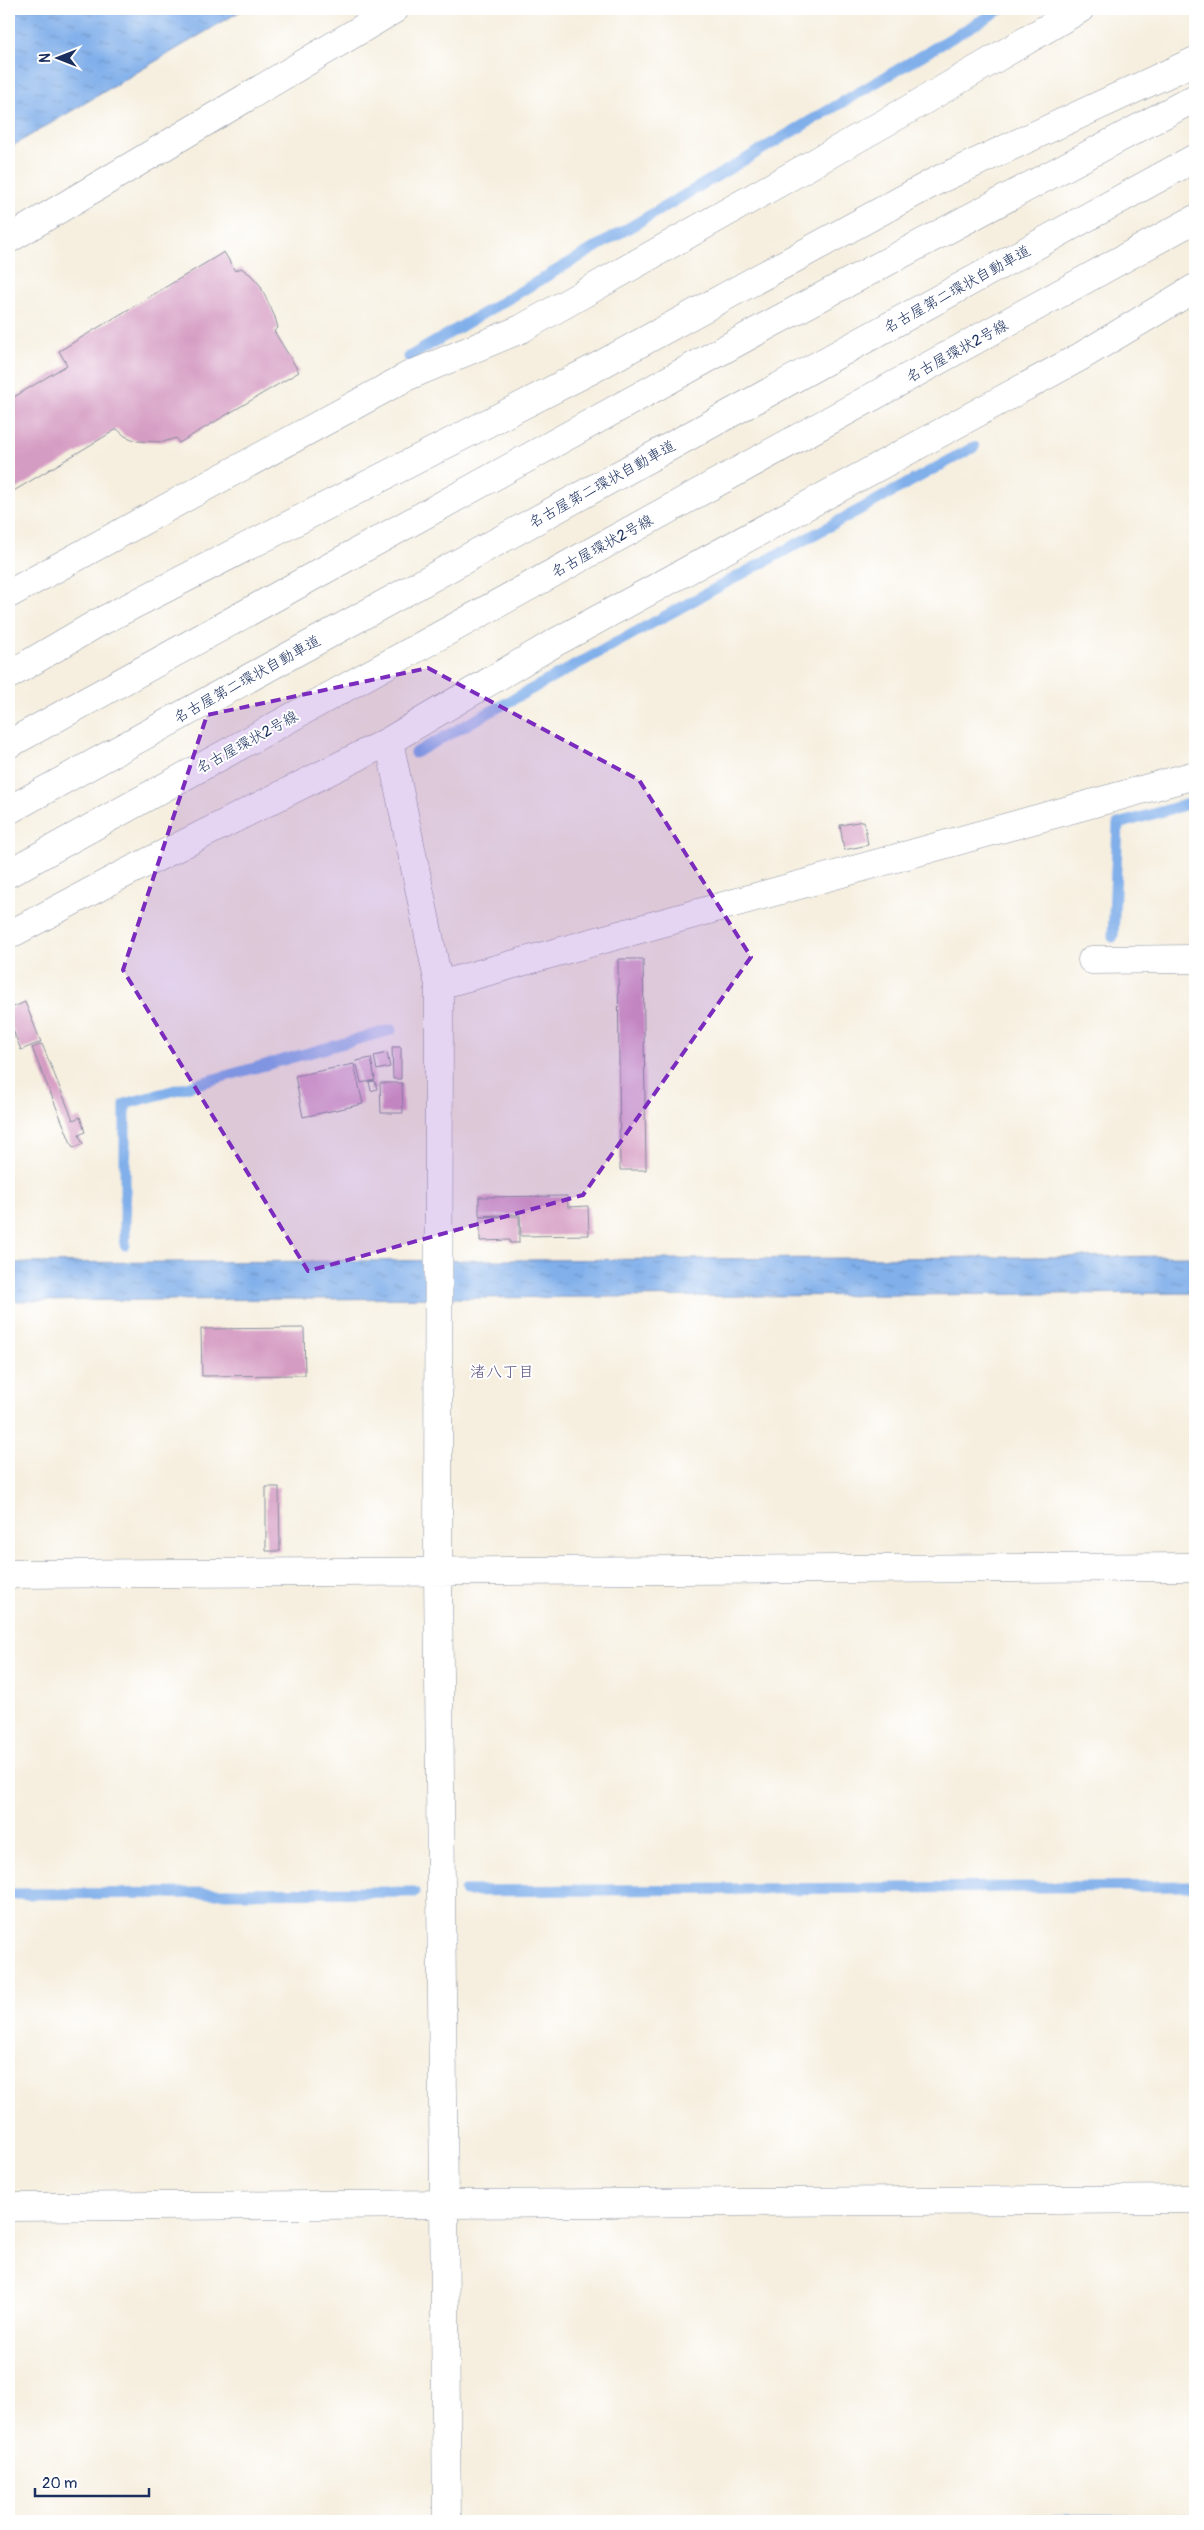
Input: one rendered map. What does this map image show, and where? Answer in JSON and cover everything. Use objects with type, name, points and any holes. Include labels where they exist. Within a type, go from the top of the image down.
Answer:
[{"type":"main road","points":[[9,239],[395,9]]},
{"type":"main road","points":[[9,594],[408,376],[521,329],[911,108],[1080,9]]},
{"type":"main road","points":[[9,674],[96,624],[593,369],[936,181],[1195,62]]},
{"type":"main road","points":[[9,744],[763,328],[1195,98]]},
{"type":"main road","name":"名古屋第二環状自動車道","points":[[9,810],[1195,158]]},
{"type":"main road","name":"名古屋環状2号線","points":[[9,874],[1195,219]]},
{"type":"main road","points":[[9,935],[120,876],[389,741],[556,642],[1080,357],[1195,288]]},
{"type":"main road","points":[[389,741],[439,985],[438,1571],[447,2521]]},
{"type":"main road","points":[[439,985],[1195,775]]},
{"type":"main road","points":[[1092,960],[1195,959]]},
{"type":"main road","points":[[9,1574],[1195,1567]]},
{"type":"main road","points":[[9,2207],[1195,2199]]},
{"type":"highlighted area","points":[[428,668],[639,780],[751,957],[583,1195],[308,1271],[123,970],[207,715]]},
{"type":"water","points":[[9,9],[244,9],[9,148]]},
{"type":"water","points":[[1195,1256],[1195,1293],[9,1301],[9,1263]]},
{"type":"building","points":[[224,252],[235,271],[241,268],[260,285],[275,317],[278,328],[274,331],[299,372],[179,443],[176,438],[163,442],[137,441],[125,436],[117,429],[12,492],[9,490],[9,400],[67,365],[59,351]]},
{"type":"building","points":[[864,821],[868,845],[844,850],[840,825]]},
{"type":"building","points":[[618,959],[643,959],[646,1170],[620,1170]]},
{"type":"building","points":[[25,1002],[41,1042],[21,1050],[9,1020],[9,1009]]},
{"type":"building","points":[[9,1024],[14,1038],[9,1041]]},
{"type":"building","points":[[42,1044],[73,1120],[80,1117],[85,1132],[79,1135],[83,1144],[73,1148],[32,1048]]},
{"type":"building","points":[[392,1047],[401,1047],[401,1079],[393,1079]]},
{"type":"building","points":[[387,1053],[390,1067],[377,1070],[374,1056]]},
{"type":"building","points":[[371,1058],[375,1080],[361,1083],[356,1061]]},
{"type":"building","points":[[354,1064],[363,1104],[303,1117],[295,1076]]},
{"type":"building","points":[[375,1081],[377,1089],[371,1091],[369,1082]]},
{"type":"building","points":[[380,1083],[402,1083],[403,1113],[381,1113]]},
{"type":"building","points":[[567,1196],[568,1207],[588,1206],[589,1235],[521,1236],[520,1214],[479,1216],[479,1197]]},
{"type":"building","points":[[519,1216],[519,1243],[510,1243],[510,1240],[480,1241],[480,1217]]},
{"type":"building","points":[[304,1328],[305,1375],[202,1376],[201,1329]]},
{"type":"building","points":[[266,1487],[279,1487],[280,1551],[266,1551]]},
{"type":"waterway","points":[[409,357],[1001,9]]},
{"type":"waterway","points":[[415,753],[974,447]]},
{"type":"waterway","points":[[1113,937],[1118,824],[1195,802]]},
{"type":"waterway","points":[[125,1245],[125,1104],[391,1030]]},
{"type":"waterway","points":[[465,1891],[1195,1886]]},
{"type":"waterway","points":[[9,1894],[414,1892]]},
{"type":"waterway","points":[[1022,2521],[1195,2520]]},
{"type":"district","name":"渚八丁目","points":[[502,1371]]}]
